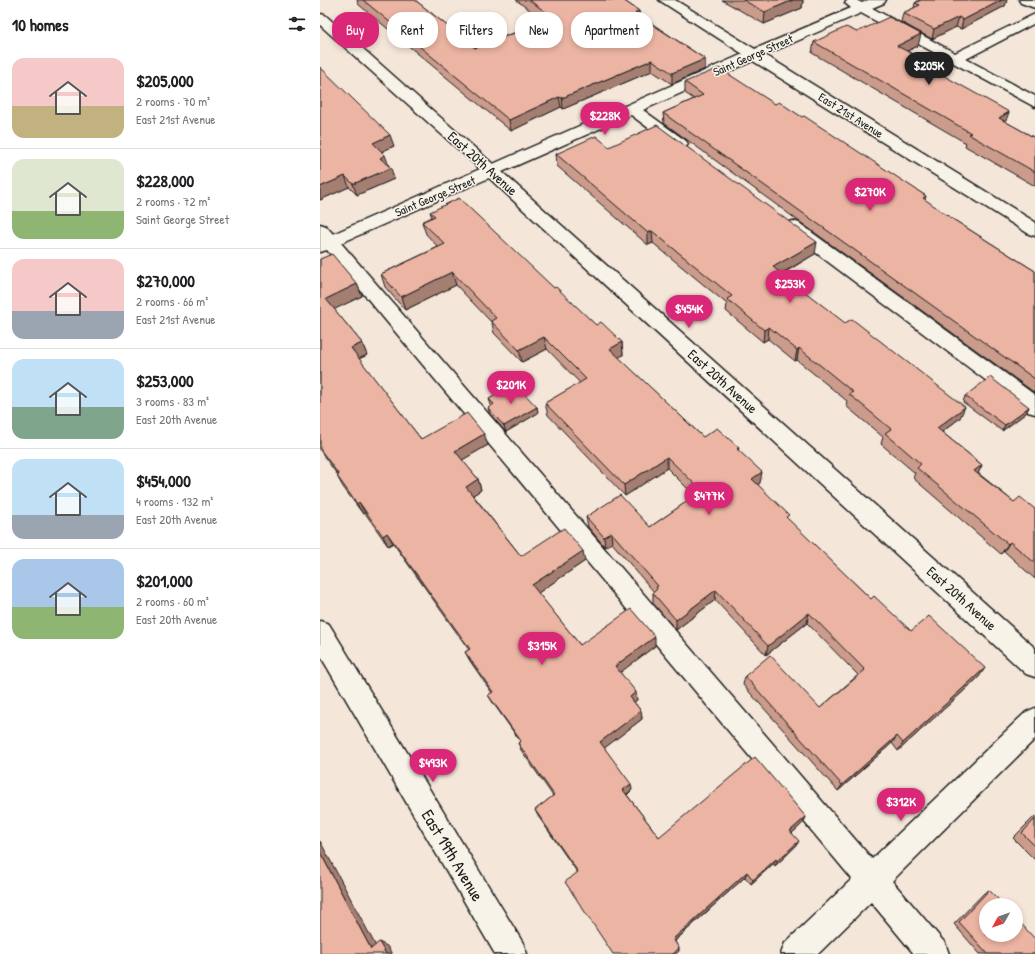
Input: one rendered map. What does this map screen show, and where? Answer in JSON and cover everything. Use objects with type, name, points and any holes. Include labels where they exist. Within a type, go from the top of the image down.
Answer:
[{"type":"street","name":"East 21st Avenue","points":[[666,0],[1035,230]]},
{"type":"street","points":[[846,0],[1035,102]]},
{"type":"street","name":"Saint George Street","points":[[323,239],[492,171],[879,0]]},
{"type":"street","points":[[1026,0],[1035,4]]},
{"type":"street","name":"East 20th Avenue","points":[[320,18],[492,171],[1035,664]]},
{"type":"street","points":[[955,59],[1035,18]]},
{"type":"street","points":[[632,109],[693,153]]},
{"type":"street","points":[[781,219],[1035,406]]},
{"type":"street","points":[[323,239],[934,954]]},
{"type":"street","name":"East 19th Avenue","points":[[320,632],[512,954]]},
{"type":"street","points":[[796,954],[1035,721]]},
{"type":"building","points":[[363,0],[415,0],[430,12],[387,12],[387,20]]},
{"type":"building","points":[[529,0],[623,0],[639,11],[571,12],[571,48],[653,48],[653,25],[705,59],[672,73],[652,60],[562,98],[559,97],[509,120],[421,48],[438,48],[438,18],[446,25],[446,48],[507,48],[507,36],[515,33],[515,48],[563,48],[563,12],[546,12]]},
{"type":"building","points":[[743,0],[793,0],[765,12]]},
{"type":"building","points":[[921,0],[1002,0],[963,20],[959,17],[934,29],[903,13],[920,5],[915,3]]},
{"type":"building","points":[[889,17],[921,34],[897,46],[916,56],[912,58],[1009,112],[999,118],[1035,138],[1035,172],[968,134],[971,133],[814,42],[846,27],[857,32]]},
{"type":"building","points":[[320,67],[390,135],[373,143],[385,155],[380,158],[391,168],[353,184],[345,176],[320,187]]},
{"type":"building","points":[[719,68],[775,104],[779,102],[802,117],[804,116],[926,196],[923,198],[951,218],[1035,271],[1035,379],[663,113],[703,95],[685,82]]},
{"type":"building","points":[[657,125],[817,242],[773,267],[845,323],[852,319],[965,407],[937,428],[982,465],[974,471],[1014,502],[1020,497],[1035,509],[1035,563],[1010,542],[1008,544],[917,468],[921,464],[885,433],[891,429],[849,394],[853,392],[799,348],[797,350],[769,327],[764,330],[727,299],[732,296],[652,231],[648,233],[556,154],[596,136],[609,147]]},
{"type":"building","points":[[459,198],[554,288],[556,287],[596,325],[601,322],[622,342],[610,349],[703,437],[717,428],[739,448],[737,449],[762,472],[752,479],[789,515],[786,517],[871,599],[874,596],[911,631],[929,616],[985,668],[903,743],[897,736],[842,785],[745,676],[770,655],[820,708],[865,670],[809,613],[768,646],[716,590],[676,620],[653,593],[658,586],[611,532],[604,537],[586,517],[620,495],[650,527],[702,491],[667,457],[624,485],[545,403],[586,379],[544,337],[519,350],[491,321],[496,318],[452,272],[401,297],[381,274],[445,244],[422,222],[435,216],[430,212]]},
{"type":"building","points":[[332,254],[357,284],[326,299],[362,343],[351,348],[421,439],[467,413],[484,434],[455,451],[478,479],[466,487],[521,556],[564,528],[583,551],[532,585],[580,645],[631,609],[655,637],[615,666],[636,692],[630,697],[641,711],[600,742],[631,784],[623,790],[659,837],[755,757],[806,817],[790,831],[799,841],[753,880],[747,872],[673,939],[679,948],[673,954],[613,954],[565,882],[578,872],[535,810],[554,795],[518,743],[521,741],[488,695],[493,692],[465,652],[470,649],[387,533],[383,536],[359,502],[357,504],[337,476],[339,475],[320,449],[320,259]]},
{"type":"building","points":[[990,377],[1029,407],[1005,425],[965,396]]},
{"type":"building","points":[[515,384],[537,407],[504,426],[488,408],[494,404],[489,399]]},
{"type":"building","points":[[1035,819],[1035,846],[1022,833]]},
{"type":"building","points":[[320,852],[371,949],[379,942],[386,954],[320,954]]},
{"type":"building","points":[[989,890],[997,898],[982,898]]},
{"type":"building","points":[[979,901],[979,942],[1023,942],[1023,926],[1035,939],[1035,954],[988,954],[959,922]]}]
